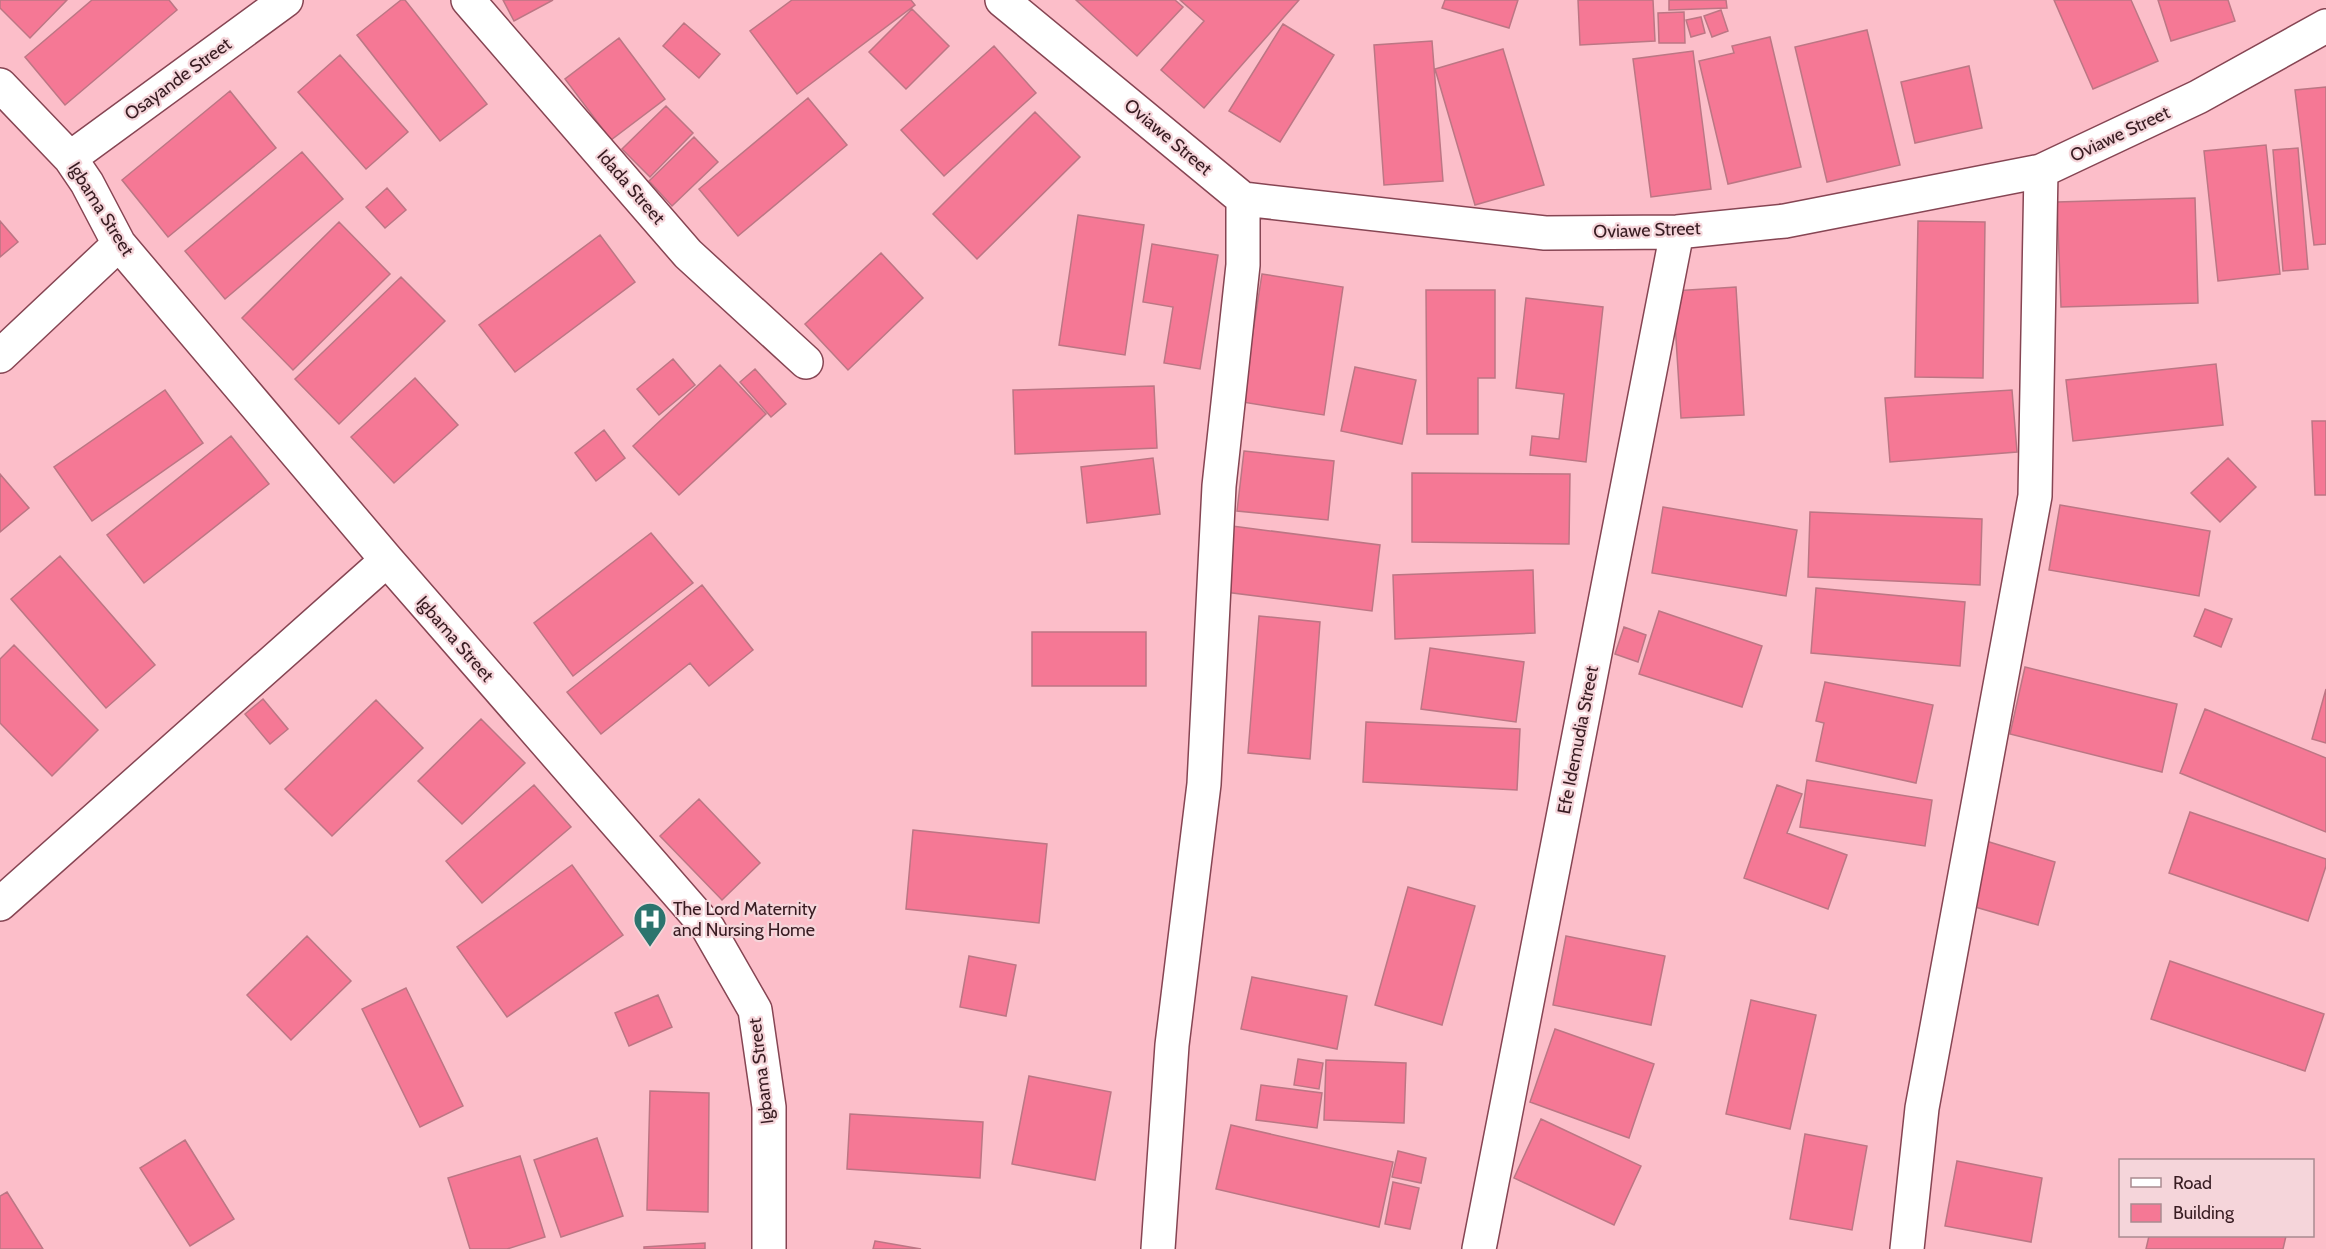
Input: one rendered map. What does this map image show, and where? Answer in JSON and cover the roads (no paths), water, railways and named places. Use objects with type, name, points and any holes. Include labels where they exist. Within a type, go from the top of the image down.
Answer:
[{"type":"street","name":"Osayande Street","points":[[70,158],[286,0]]},
{"type":"street","name":"Idada Street","points":[[468,0],[688,254],[806,362]]},
{"type":"street","name":"Oviawe Street","points":[[1002,0],[1243,199],[1545,233],[1677,232],[1785,221],[2041,171],[2198,97],[2326,26]]},
{"type":"street","name":"Igbama Street","points":[[0,85],[70,158],[87,183],[119,244],[387,560],[708,928],[755,1010],[769,1107],[769,1249]]},
{"type":"street","points":[[1907,1249],[1922,1108],[2035,496],[2041,171]]},
{"type":"street","points":[[1158,1249],[1172,1045],[1204,784],[1219,486],[1243,265],[1243,199]]},
{"type":"street","name":"Efe Idemudia Street","points":[[1479,1249],[1677,232]]},
{"type":"street","points":[[0,356],[119,244]]},
{"type":"street","points":[[0,904],[387,560]]},
{"type":"place","name":"The Lord Maternity and Nursing Home","points":[[650,948]]}]
